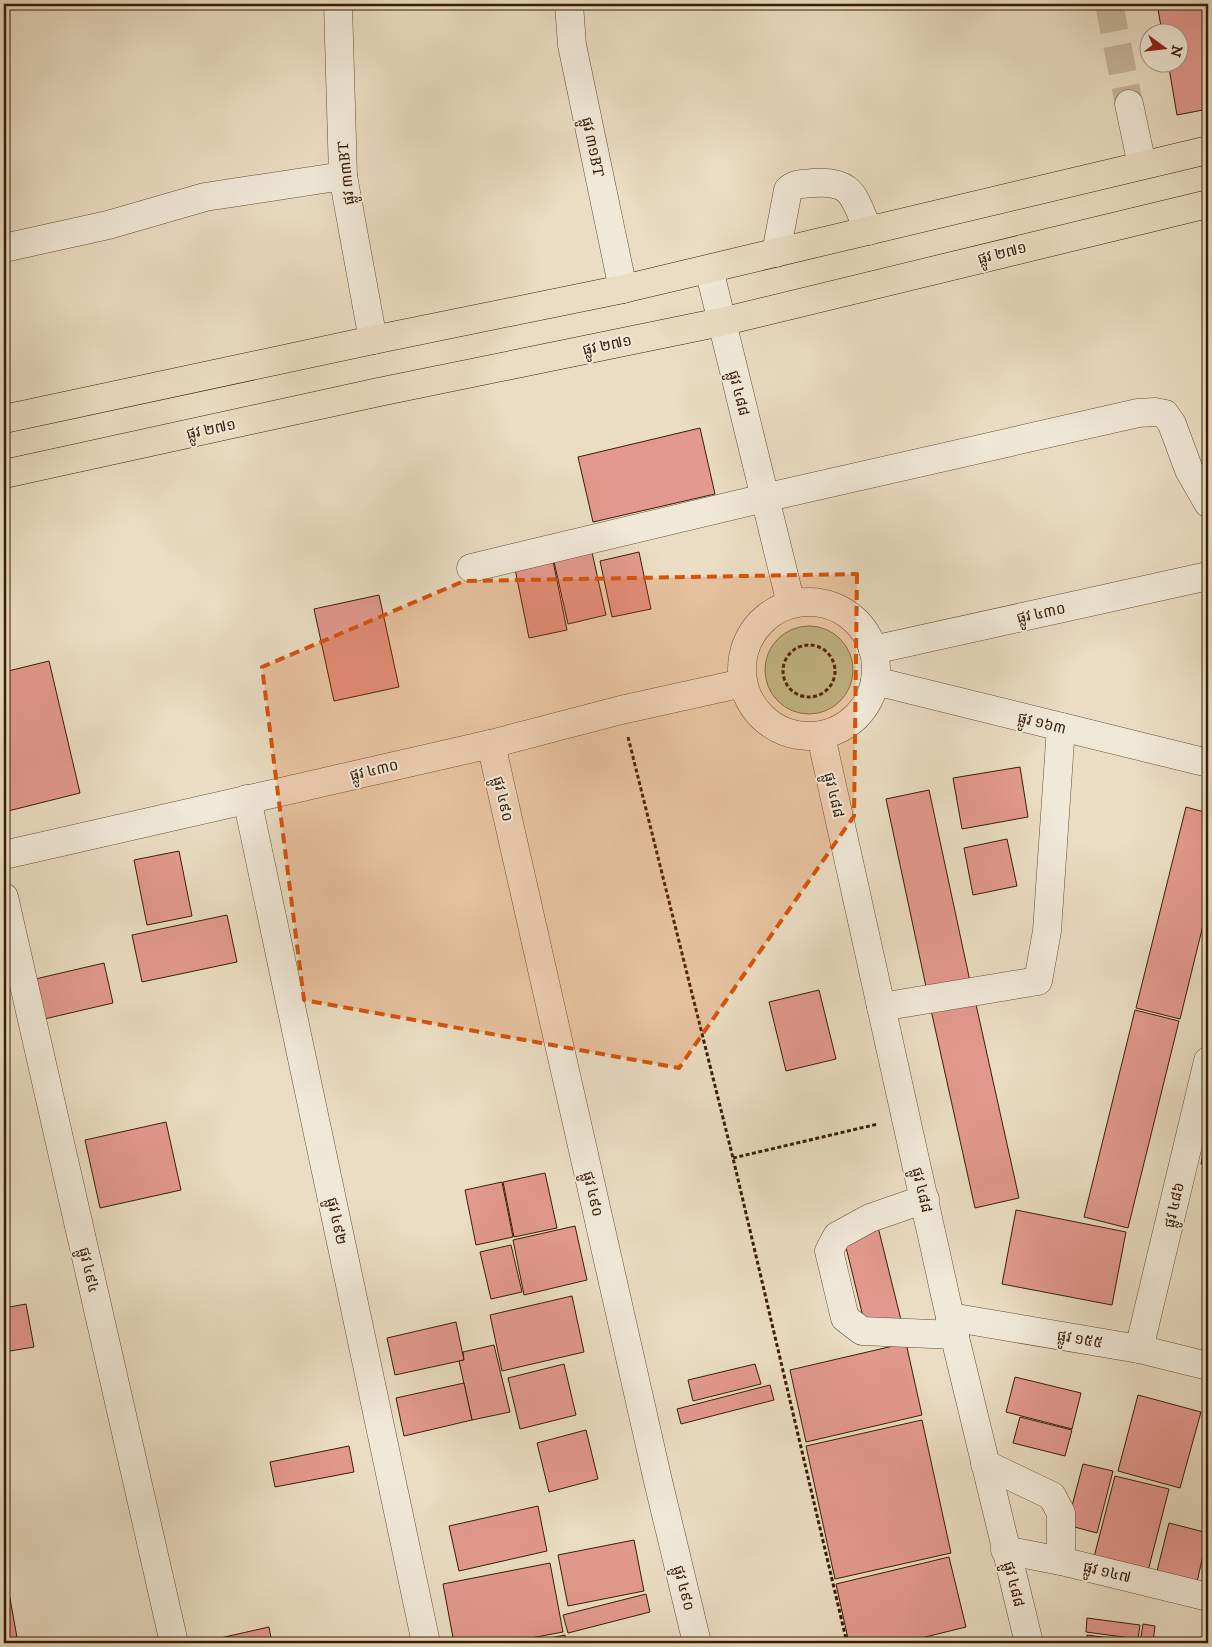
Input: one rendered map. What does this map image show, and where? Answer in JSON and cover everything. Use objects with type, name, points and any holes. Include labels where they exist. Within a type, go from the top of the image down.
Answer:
[{"type":"main road","points":[[4,419],[623,289],[1208,150]]},
{"type":"main road","name":"ផ្លូវ ២៧១","points":[[4,474],[379,392],[721,322],[1208,204]]},
{"type":"street","name":"ផ្លូវ ៣៣BT","points":[[338,4],[343,176],[373,340]]},
{"type":"street","name":"ផ្លូវ ៣១BT","points":[[569,4],[572,45],[623,289]]},
{"type":"street","points":[[1129,104],[1142,165]]},
{"type":"street","points":[[4,248],[108,225],[205,196],[343,176]]},
{"type":"street","points":[[776,253],[788,190],[794,184],[826,182],[842,184],[849,190],[869,231]]},
{"type":"street","name":"ផ្លូវ ៤៨៨","points":[[709,269],[791,604]]},
{"type":"street","points":[[471,568],[764,498],[1138,413],[1156,412],[1165,414],[1189,470],[1208,504]]},
{"type":"street","name":"ផ្លូវ ៤៣០","points":[[874,650],[1208,576]]},
{"type":"street","points":[[808,602],[826,603],[842,610],[855,620],[866,634],[874,650],[877,665],[875,682],[868,701],[856,717],[840,729],[820,736],[787,733],[771,725],[759,714],[749,700],[743,683],[742,663],[747,643],[757,626],[772,612],[791,604],[808,602]]},
{"type":"street","name":"ផ្លូវ ១៦៣","points":[[875,682],[1208,763]]},
{"type":"street","name":"ផ្លូវ ៤៣០","points":[[4,855],[490,744],[621,710],[743,683]]},
{"type":"street","points":[[881,1007],[1038,980],[1047,931],[1061,727]]},
{"type":"street","name":"ផ្លូវ ៤៨៨","points":[[820,736],[953,1326],[1005,1550],[1029,1643]]},
{"type":"street","name":"ផ្លូវ ៤៩០","points":[[490,744],[658,1481],[697,1643]]},
{"type":"street","name":"ផ្លូវ ៤៩២","points":[[248,799],[426,1643]]},
{"type":"street","name":"ផ្លូវ ៤៩៤","points":[[4,897],[174,1643]]},
{"type":"street","name":"ផ្លូវ ៤៨៦","points":[[1139,1349],[1208,1061]]},
{"type":"street","name":"ផ្លូវ ១៥៥","points":[[925,1200],[870,1218],[837,1236],[829,1251],[845,1318],[862,1331],[953,1326],[1139,1349],[1208,1366]]},
{"type":"street","points":[[985,1464],[1052,1496],[1061,1513],[1062,1561]]},
{"type":"street","name":"ផ្លូវ ១៤៧","points":[[1005,1550],[1062,1561],[1208,1597]]},
{"type":"path","points":[[808,645],[824,649],[831,656],[834,665],[835,674],[830,687],[815,697],[795,694],[786,685],[783,675],[784,663],[790,652],[798,647],[808,645]]},
{"type":"path","points":[[621,710],[733,1158],[847,1643]]},
{"type":"path","points":[[733,1158],[906,1117]]},
{"type":"highlighted area","points":[[857,574],[854,816],[679,1068],[304,1000],[262,667],[464,581]]},
{"type":"green space","points":[[809,626],[826,630],[840,639],[849,653],[853,670],[849,687],[840,701],[826,710],[809,714],[792,710],[778,701],[769,687],[765,670],[769,653],[778,639],[792,630]]},
{"type":"building","points":[[1157,4],[1208,4],[1208,109],[1177,115],[1170,72],[1190,72],[1190,22],[1160,22]]},
{"type":"building","points":[[700,428],[715,494],[593,522],[578,457]]},
{"type":"building","points":[[591,548],[606,615],[568,624],[553,557]]},
{"type":"building","points":[[639,552],[651,609],[612,617],[600,561]]},
{"type":"building","points":[[553,561],[567,630],[529,638],[515,569]]},
{"type":"building","points":[[379,595],[399,687],[334,701],[314,609]]},
{"type":"building","points":[[49,661],[80,793],[4,812],[4,672]]},
{"type":"building","points":[[1020,767],[1028,817],[962,829],[953,778]]},
{"type":"building","points":[[929,790],[971,986],[928,996],[886,799]]},
{"type":"building","points":[[1186,807],[1208,813],[1208,905],[1180,1019],[1136,1008]]},
{"type":"building","points":[[1007,839],[1017,886],[973,895],[964,848]]},
{"type":"building","points":[[179,851],[192,916],[147,925],[134,860]]},
{"type":"building","points":[[227,915],[237,962],[142,982],[132,935]]},
{"type":"building","points":[[104,963],[113,1003],[40,1020],[31,980]]},
{"type":"building","points":[[819,990],[836,1059],[786,1071],[769,1002]]},
{"type":"building","points":[[975,1000],[1019,1198],[975,1208],[931,1010]]},
{"type":"building","points":[[1135,1010],[1179,1021],[1128,1228],[1084,1217]]},
{"type":"building","points":[[166,1122],[181,1190],[100,1208],[85,1140]]},
{"type":"building","points":[[1208,1133],[1208,1166],[1201,1164]]},
{"type":"building","points":[[545,1173],[557,1228],[514,1237],[503,1182]]},
{"type":"building","points":[[502,1182],[513,1237],[476,1245],[465,1190]]},
{"type":"building","points":[[1016,1210],[1126,1232],[1112,1305],[1002,1284]]},
{"type":"building","points":[[877,1223],[901,1320],[866,1329],[842,1231]]},
{"type":"building","points":[[575,1226],[587,1280],[524,1295],[513,1240]]},
{"type":"building","points":[[511,1245],[522,1292],[491,1299],[480,1252]]},
{"type":"building","points":[[572,1296],[584,1352],[502,1371],[490,1315]]},
{"type":"building","points":[[26,1304],[34,1347],[4,1352],[4,1308]]},
{"type":"building","points":[[456,1322],[464,1360],[395,1375],[387,1338]]},
{"type":"building","points":[[906,1343],[922,1415],[806,1442],[790,1370]]},
{"type":"building","points":[[494,1345],[510,1412],[472,1420],[459,1361],[464,1360],[463,1352]]},
{"type":"building","points":[[564,1364],[576,1415],[520,1429],[508,1378]]},
{"type":"building","points":[[755,1364],[761,1384],[693,1401],[688,1380]]},
{"type":"building","points":[[1015,1377],[1081,1393],[1072,1429],[1006,1412]]},
{"type":"building","points":[[464,1383],[472,1420],[404,1436],[396,1398]]},
{"type":"building","points":[[770,1385],[774,1400],[681,1424],[677,1409]]},
{"type":"building","points":[[1138,1395],[1201,1412],[1180,1488],[1118,1471]]},
{"type":"building","points":[[1020,1417],[1072,1430],[1065,1456],[1013,1443]]},
{"type":"building","points":[[922,1420],[951,1553],[835,1579],[806,1446]]},
{"type":"building","points":[[586,1430],[598,1479],[549,1492],[537,1443]]},
{"type":"building","points":[[349,1446],[354,1472],[275,1487],[270,1462]]},
{"type":"building","points":[[1083,1464],[1113,1471],[1097,1533],[1067,1525]]},
{"type":"building","points":[[1115,1476],[1169,1489],[1148,1571],[1094,1557]]},
{"type":"building","points":[[538,1506],[547,1551],[459,1571],[449,1526]]},
{"type":"building","points":[[1169,1523],[1208,1533],[1197,1582],[1157,1571]]},
{"type":"building","points":[[634,1540],[644,1591],[568,1606],[558,1555]]},
{"type":"building","points":[[949,1557],[966,1627],[901,1643],[849,1643],[836,1584]]},
{"type":"building","points":[[550,1563],[563,1632],[504,1643],[454,1643],[443,1584]]},
{"type":"building","points":[[4,1565],[18,1643],[4,1643]]},
{"type":"building","points":[[646,1594],[650,1612],[568,1633],[563,1615]]},
{"type":"building","points":[[1087,1618],[1140,1625],[1138,1639],[1086,1632]]},
{"type":"building","points":[[1143,1624],[1155,1626],[1153,1643],[1140,1643]]},
{"type":"building","points":[[269,1627],[272,1643],[198,1643]]},
{"type":"building","points":[[565,1635],[566,1643],[526,1643]]},
{"type":"building","points":[[1087,1635],[1139,1642],[1086,1643]]},
{"type":"tunnel","points":[[1109,4],[1129,104]]}]
